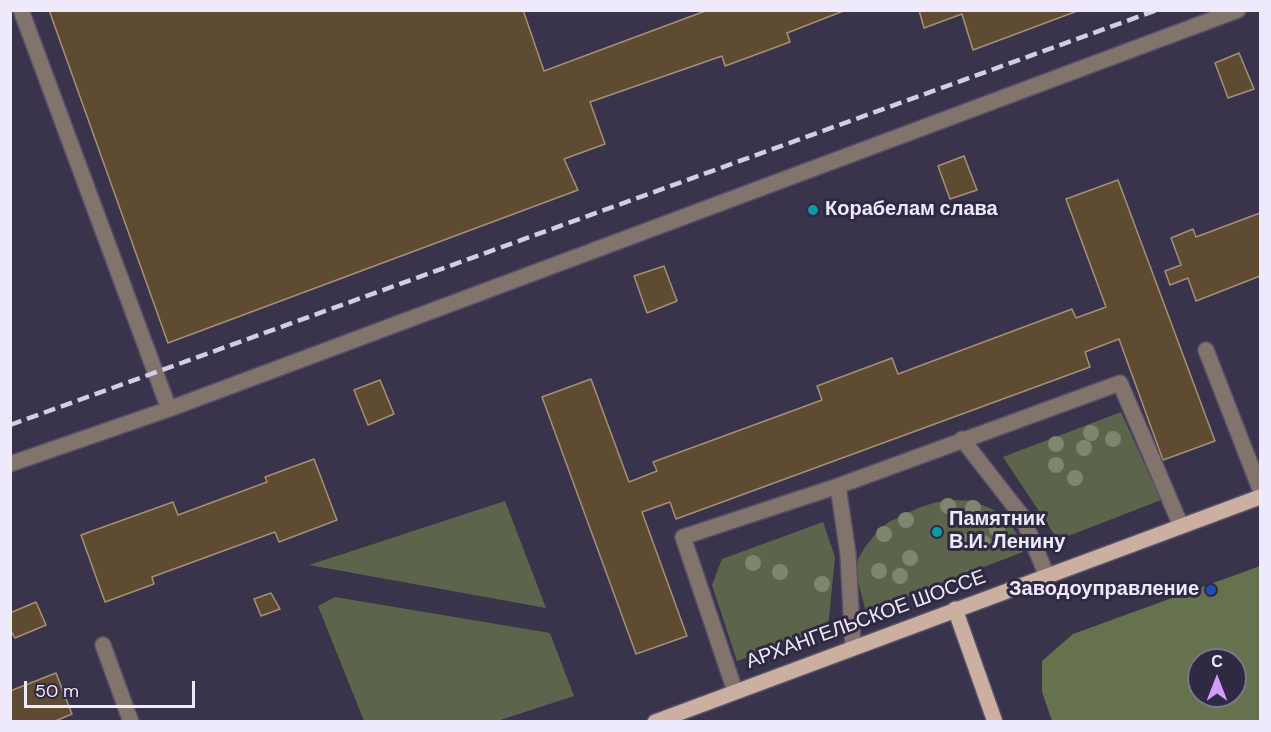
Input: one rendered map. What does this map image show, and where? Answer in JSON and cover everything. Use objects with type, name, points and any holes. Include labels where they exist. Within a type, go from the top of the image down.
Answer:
[{"type":"main road","name":"АРХАНГЕЛЬСКОЕ ШОССЕ","points":[[655,722],[1260,497]]},
{"type":"main road","points":[[955,609],[995,722]]},
{"type":"lane","points":[[21,10],[169,409]]},
{"type":"lane","points":[[10,464],[169,409],[1238,10]]},
{"type":"lane","points":[[1206,350],[1260,489]]},
{"type":"lane","points":[[735,691],[682,537],[838,486],[1120,383],[1181,526]]},
{"type":"lane","points":[[962,439],[1022,516],[1047,576]]},
{"type":"lane","points":[[838,486],[848,554],[853,647]]},
{"type":"lane","points":[[103,645],[131,722]]},
{"type":"green space","points":[[1121,412],[1161,500],[1058,540],[1003,457]]},
{"type":"green space","points":[[505,501],[546,608],[309,565]]},
{"type":"green space","points":[[973,501],[994,510],[1009,522],[1018,536],[1023,552],[866,612],[856,574],[858,559],[865,547],[889,522],[918,508],[937,502]]},
{"type":"green space","points":[[823,522],[835,557],[828,628],[737,661],[712,585],[722,559]]},
{"type":"green space","points":[[1260,566],[1260,721],[1052,721],[1042,692],[1042,661],[1073,634]]},
{"type":"green space","points":[[335,597],[550,633],[574,696],[497,721],[364,721],[318,606]]},
{"type":"building","points":[[49,10],[523,10],[544,71],[708,10],[846,10],[787,33],[790,42],[725,66],[722,56],[590,102],[605,144],[564,159],[578,190],[168,343]]},
{"type":"building","points":[[919,10],[1080,10],[973,50],[962,14],[924,28]]},
{"type":"building","points":[[1239,53],[1254,89],[1228,98],[1215,63]]},
{"type":"building","points":[[964,156],[977,190],[950,199],[938,166]]},
{"type":"building","points":[[1118,180],[1215,441],[1163,460],[1119,339],[1085,352],[1090,367],[676,519],[670,502],[642,512],[687,636],[636,654],[542,397],[591,379],[629,482],[657,471],[653,462],[822,400],[817,386],[892,358],[898,374],[1072,309],[1076,318],[1106,307],[1066,199]]},
{"type":"building","points":[[1260,213],[1260,276],[1196,301],[1188,278],[1170,285],[1165,271],[1181,265],[1171,238],[1193,229],[1196,237]]},
{"type":"building","points":[[664,266],[677,301],[647,313],[634,276]]},
{"type":"building","points":[[380,380],[394,414],[368,425],[354,390]]},
{"type":"building","points":[[314,459],[337,520],[279,542],[275,532],[152,577],[154,584],[105,602],[81,535],[173,502],[178,515],[267,482],[265,477]]},
{"type":"building","points":[[271,593],[280,609],[261,616],[254,599]]},
{"type":"building","points":[[36,602],[46,625],[15,638],[10,629],[10,613]]},
{"type":"building","points":[[56,673],[72,714],[53,722],[10,722],[10,691]]},
{"type":"railway","points":[[10,425],[1157,10]]},
{"type":"place","name":"Корабелам слава","points":[[813,210]]},
{"type":"place","name":"Памятник В.И. Ленину","points":[[937,532]]},
{"type":"place","name":"Заводоуправление","points":[[1211,590]]}]
